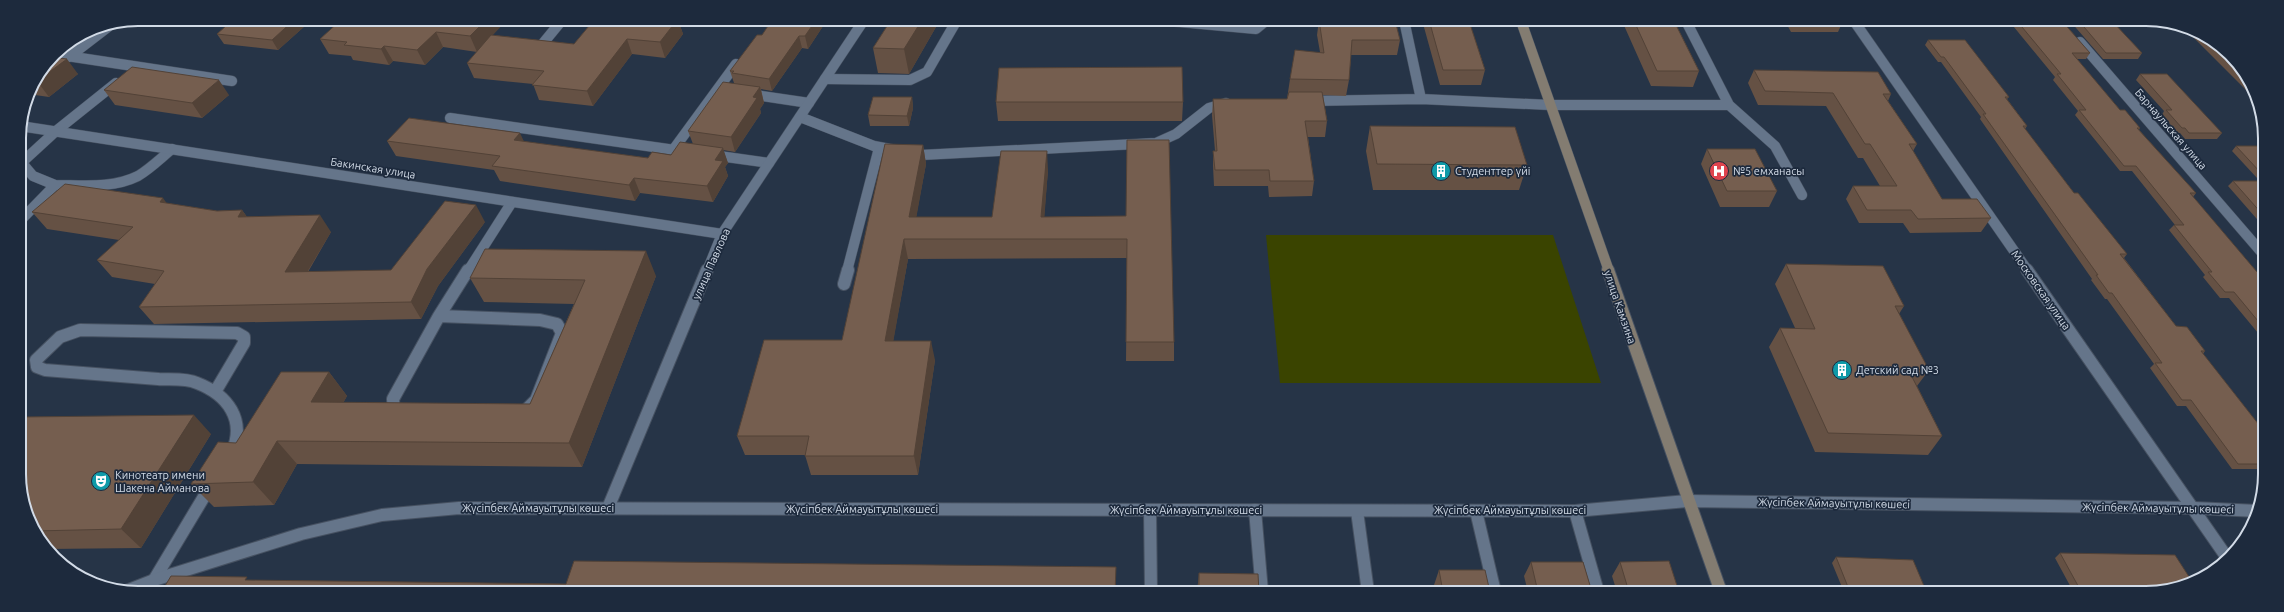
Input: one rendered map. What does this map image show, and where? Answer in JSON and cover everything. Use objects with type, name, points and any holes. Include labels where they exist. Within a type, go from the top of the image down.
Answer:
[{"type":"main road","name":"улица Камзина","points":[[1523,26],[1687,501],[1719,586]]},
{"type":"street","points":[[540,47],[558,26]]},
{"type":"street","name":"улица Павлова","points":[[608,508],[722,234],[860,26]]},
{"type":"street","points":[[825,79],[910,80],[927,72],[954,26]]},
{"type":"street","points":[[1223,26],[1256,29],[1260,26]]},
{"type":"street","points":[[1405,26],[1421,99]]},
{"type":"street","points":[[1689,26],[1729,105],[1775,146],[1802,195]]},
{"type":"street","name":"Московская улица","points":[[1857,26],[2224,554]]},
{"type":"street","points":[[69,57],[101,32]]},
{"type":"street","name":"Барнаульская улица","points":[[2072,33],[2258,248]]},
{"type":"street","points":[[62,56],[232,81]]},
{"type":"street","points":[[673,150],[721,90],[736,64]]},
{"type":"street","points":[[26,159],[56,131],[137,67]]},
{"type":"street","points":[[740,93],[809,103]]},
{"type":"street","points":[[1302,101],[1421,99],[1550,105],[1729,105]]},
{"type":"street","points":[[800,117],[880,148],[898,153],[922,155],[1156,143],[1176,134],[1209,108],[1234,102]]},
{"type":"street","points":[[450,118],[769,163]]},
{"type":"street","name":"Бакинская улица","points":[[27,127],[722,234]]},
{"type":"street","points":[[844,284],[880,148]]},
{"type":"street","points":[[26,169],[33,176],[55,185],[104,186],[121,182],[138,175],[172,149]]},
{"type":"street","points":[[26,215],[55,185]]},
{"type":"street","points":[[439,316],[540,320],[557,324],[562,333],[536,400],[524,412],[504,420],[409,420],[394,413],[393,399],[439,316],[512,202]]},
{"type":"street","points":[[215,392],[244,343],[244,337],[238,333],[80,330],[67,332],[56,339],[36,360],[37,367],[45,370],[196,382],[215,392],[230,409],[240,427],[238,441],[226,461]]},
{"type":"street","points":[[154,580],[218,474]]},
{"type":"street","name":"Жүсіпбек Аймауытұлы көшесі","points":[[139,586],[301,534],[382,515],[459,508],[1575,511],[1687,501],[2194,508],[2252,511]]},
{"type":"street","points":[[1150,510],[1151,586]]},
{"type":"street","points":[[1255,510],[1261,586]]},
{"type":"street","points":[[1357,510],[1367,586]]},
{"type":"street","points":[[1476,511],[1494,586]]},
{"type":"street","points":[[1575,511],[1596,586]]},
{"type":"green space","points":[[1266,235],[1553,235],[1601,383],[1280,383]]},
{"type":"building","points":[[226,26],[287,26],[272,40],[217,34]]},
{"type":"building","points":[[334,26],[480,26],[470,36],[436,32],[417,50],[384,46],[381,49],[344,45],[347,42],[320,39]]},
{"type":"building","points":[[589,26],[672,26],[660,42],[627,39],[587,91],[532,85],[544,71],[467,63],[491,35],[574,44]]},
{"type":"building","points":[[768,26],[812,26],[805,36],[799,36],[769,79],[732,73],[734,71],[730,71],[757,35],[762,35]]},
{"type":"building","points":[[887,26],[918,26],[904,49],[873,48]]},
{"type":"building","points":[[1320,26],[1396,26],[1400,40],[1352,40],[1349,80],[1290,79],[1295,50],[1324,53]]},
{"type":"building","points":[[1431,26],[1471,26],[1485,70],[1443,70]]},
{"type":"building","points":[[1636,26],[1676,26],[1699,71],[1657,71]]},
{"type":"building","points":[[2021,26],[2066,26],[2090,53],[2072,53],[2120,110],[2125,110],[2140,128],[2137,128],[2196,193],[2190,193],[2258,272],[2258,321],[2234,292],[2225,292],[2208,272],[2212,272],[2174,225],[2184,225],[2136,166],[2124,166],[2079,110],[2086,110],[2057,74],[2061,74]]},
{"type":"building","points":[[2083,26],[2117,26],[2142,53],[2106,53]]},
{"type":"building","points":[[1928,40],[1965,40],[2009,97],[2005,97],[2027,126],[2023,126],[2074,193],[2078,193],[2127,254],[2120,254],[2176,326],[2187,327],[2205,351],[2201,351],[2258,424],[2258,464],[2238,464],[2191,400],[2182,400],[2155,363],[2162,363],[2112,293],[2109,293],[2096,275],[2098,275],[1983,114],[1986,114],[1944,57],[1941,57]]},
{"type":"building","points":[[60,58],[67,59],[46,74]]},
{"type":"building","points":[[132,67],[219,80],[192,103],[104,90]]},
{"type":"building","points":[[1182,67],[1183,102],[996,102],[999,68]]},
{"type":"building","points":[[1754,70],[1878,72],[1891,94],[1883,94],[1917,144],[1909,144],[1942,199],[1977,199],[1991,218],[1918,219],[1911,210],[1867,210],[1853,186],[1897,186],[1870,144],[1865,144],[1833,93],[1765,91]]},
{"type":"building","points":[[2140,74],[2167,74],[2222,133],[2189,133],[2185,128],[2182,128],[2166,110],[2172,110]]},
{"type":"building","points":[[723,82],[760,87],[753,97],[757,98],[731,137],[688,131]]},
{"type":"building","points":[[1289,92],[1322,92],[1327,121],[1305,121],[1314,181],[1270,181],[1269,170],[1215,170],[1213,151],[1217,151],[1213,99],[1287,99]]},
{"type":"building","points":[[873,97],[912,97],[907,116],[868,115]]},
{"type":"building","points":[[409,118],[520,133],[514,140],[648,158],[652,152],[671,155],[680,142],[723,148],[715,160],[723,161],[707,186],[634,178],[629,185],[492,166],[500,156],[387,141]]},
{"type":"building","points":[[1370,126],[1515,127],[1527,165],[1377,164]]},
{"type":"building","points":[[1127,140],[1169,140],[1174,342],[1126,342],[1127,239],[904,239],[885,341],[931,341],[914,456],[805,456],[809,436],[737,436],[764,340],[842,340],[885,144],[923,145],[909,217],[992,217],[1001,151],[1047,151],[1041,217],[1126,216]]},
{"type":"building","points":[[2236,146],[2258,146],[2258,170]]},
{"type":"building","points":[[1707,149],[1755,149],[1777,191],[1727,191]]},
{"type":"building","points":[[2233,181],[2258,181],[2258,209]]},
{"type":"building","points":[[65,184],[163,198],[160,202],[217,211],[242,210],[238,217],[320,215],[285,272],[391,270],[445,201],[476,205],[427,269],[411,302],[139,307],[164,271],[97,260],[133,227],[32,212]]},
{"type":"building","points":[[485,249],[646,251],[569,443],[277,441],[253,482],[191,484],[218,442],[236,443],[281,372],[329,372],[311,402],[530,404],[585,280],[470,278]]},
{"type":"building","points":[[1786,264],[1883,266],[1904,306],[1895,306],[1929,370],[1908,369],[1942,436],[1828,433],[1780,328],[1815,329]]},
{"type":"building","name":"Кинотеатр имени Шакена Айманова","points":[[194,415],[121,529],[42,531],[30,503],[27,489],[26,417]]},
{"type":"building","points":[[2060,553],[2175,555],[2189,577],[2168,584],[2153,586],[2078,586]]},
{"type":"building","points":[[1836,557],[1913,560],[1924,586],[1848,586]]},
{"type":"building","points":[[574,561],[1116,567],[1115,586],[165,586],[171,576],[247,577],[245,580],[566,584]]},
{"type":"building","points":[[1669,561],[1677,586],[1627,586],[1620,562]]},
{"type":"building","points":[[1531,562],[1583,562],[1590,586],[1537,586]]},
{"type":"building","points":[[1439,570],[1485,570],[1489,586],[1442,586]]},
{"type":"building","points":[[1199,573],[1258,574],[1259,586],[1199,586]]},
{"type":"place","name":"Студенттер үйі","points":[[1441,171]]},
{"type":"place","name":"№5 емханасы","points":[[1719,171]]},
{"type":"place","name":"Детский сад №3","points":[[1842,370]]},
{"type":"place","name":"Кинотеатр имени Шакена Айманова","points":[[101,481]]}]
